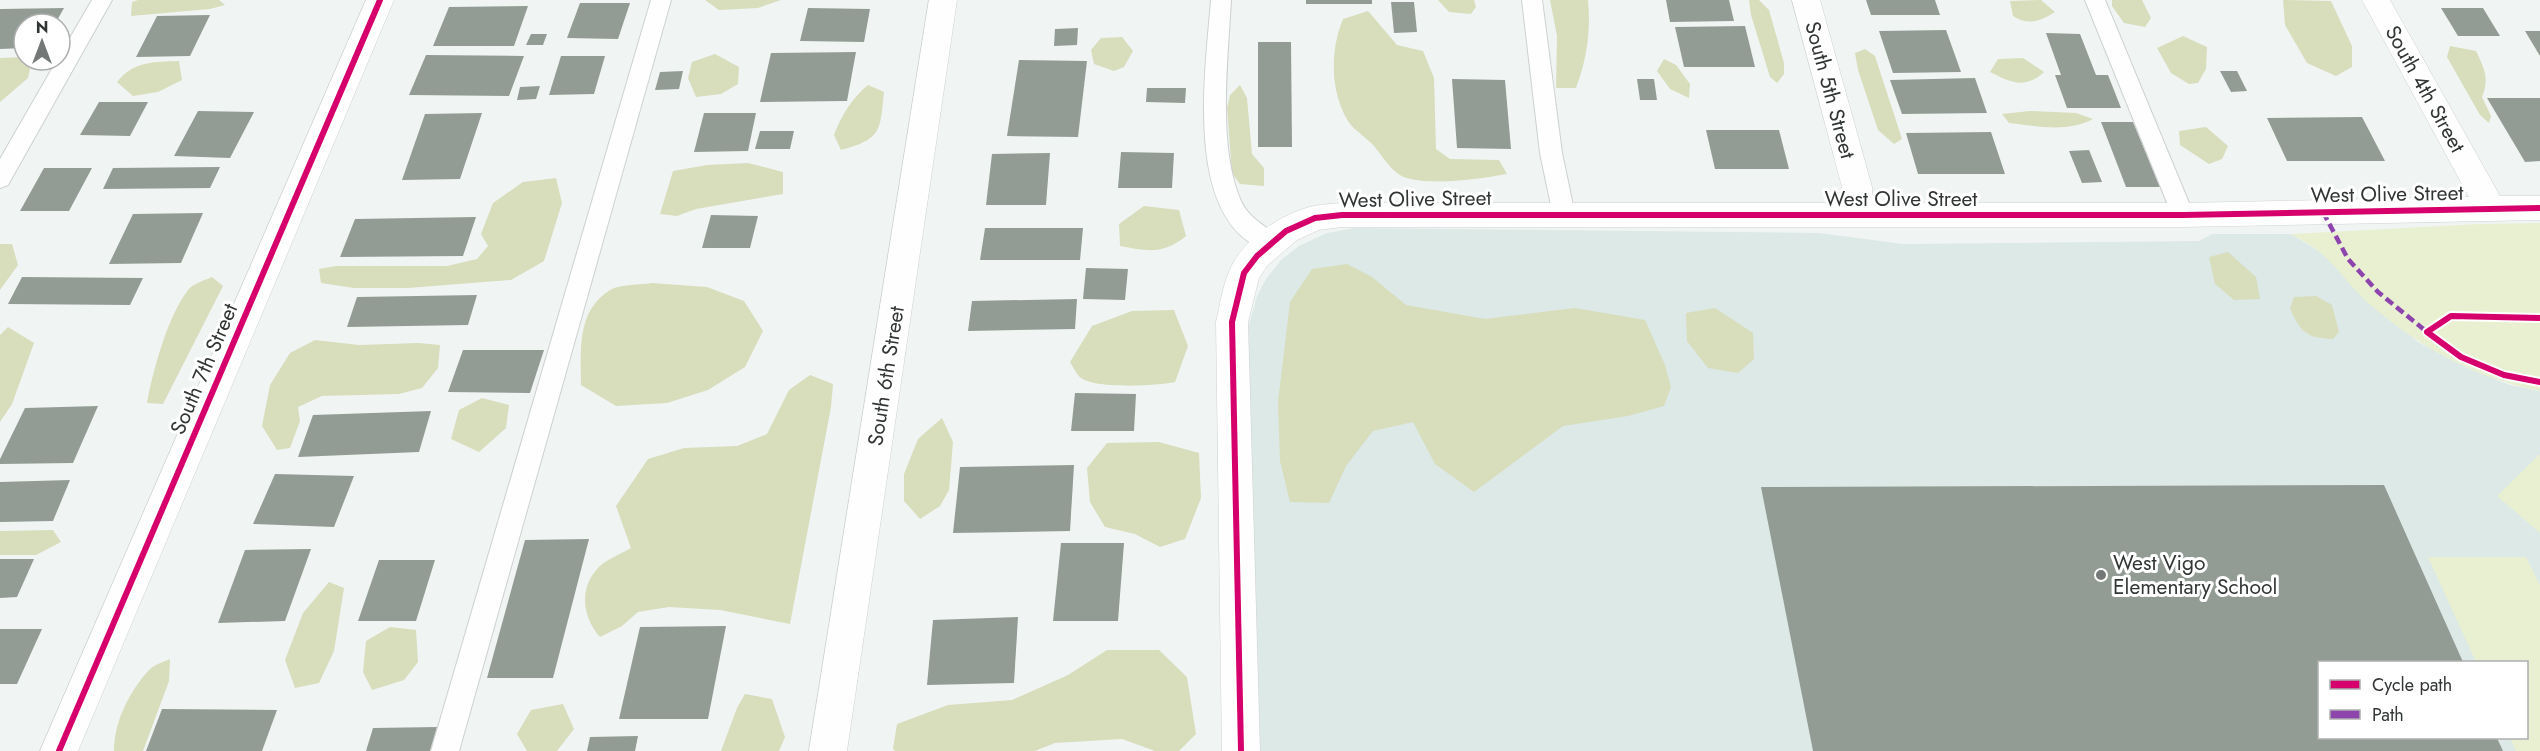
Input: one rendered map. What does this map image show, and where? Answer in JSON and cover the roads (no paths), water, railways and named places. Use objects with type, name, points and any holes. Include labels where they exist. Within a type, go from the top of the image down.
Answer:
[{"type":"street","name":"South 7th Street","points":[[59,751],[380,0]]},
{"type":"street","name":"South 6th Street","points":[[828,751],[943,0]]},
{"type":"street","name":"South 5th Street","points":[[1806,0],[1857,187],[1858,215]]},
{"type":"street","name":"South 4th Street","points":[[2376,0],[2491,209]]},
{"type":"street","name":"West Olive Street","points":[[1241,751],[1232,322],[1244,273],[1257,256],[1286,231],[1315,218],[1342,215],[2183,215],[2540,208]]},
{"type":"lane","points":[[0,179],[102,0]]},
{"type":"lane","points":[[445,751],[661,0]]},
{"type":"lane","points":[[1221,0],[1215,127],[1223,187],[1243,224],[1270,244]]},
{"type":"lane","points":[[1532,0],[1551,153],[1564,215]]},
{"type":"lane","points":[[2095,0],[2183,215]]},
{"type":"place","name":"West Vigo Elementary School","points":[[2101,575]]}]
